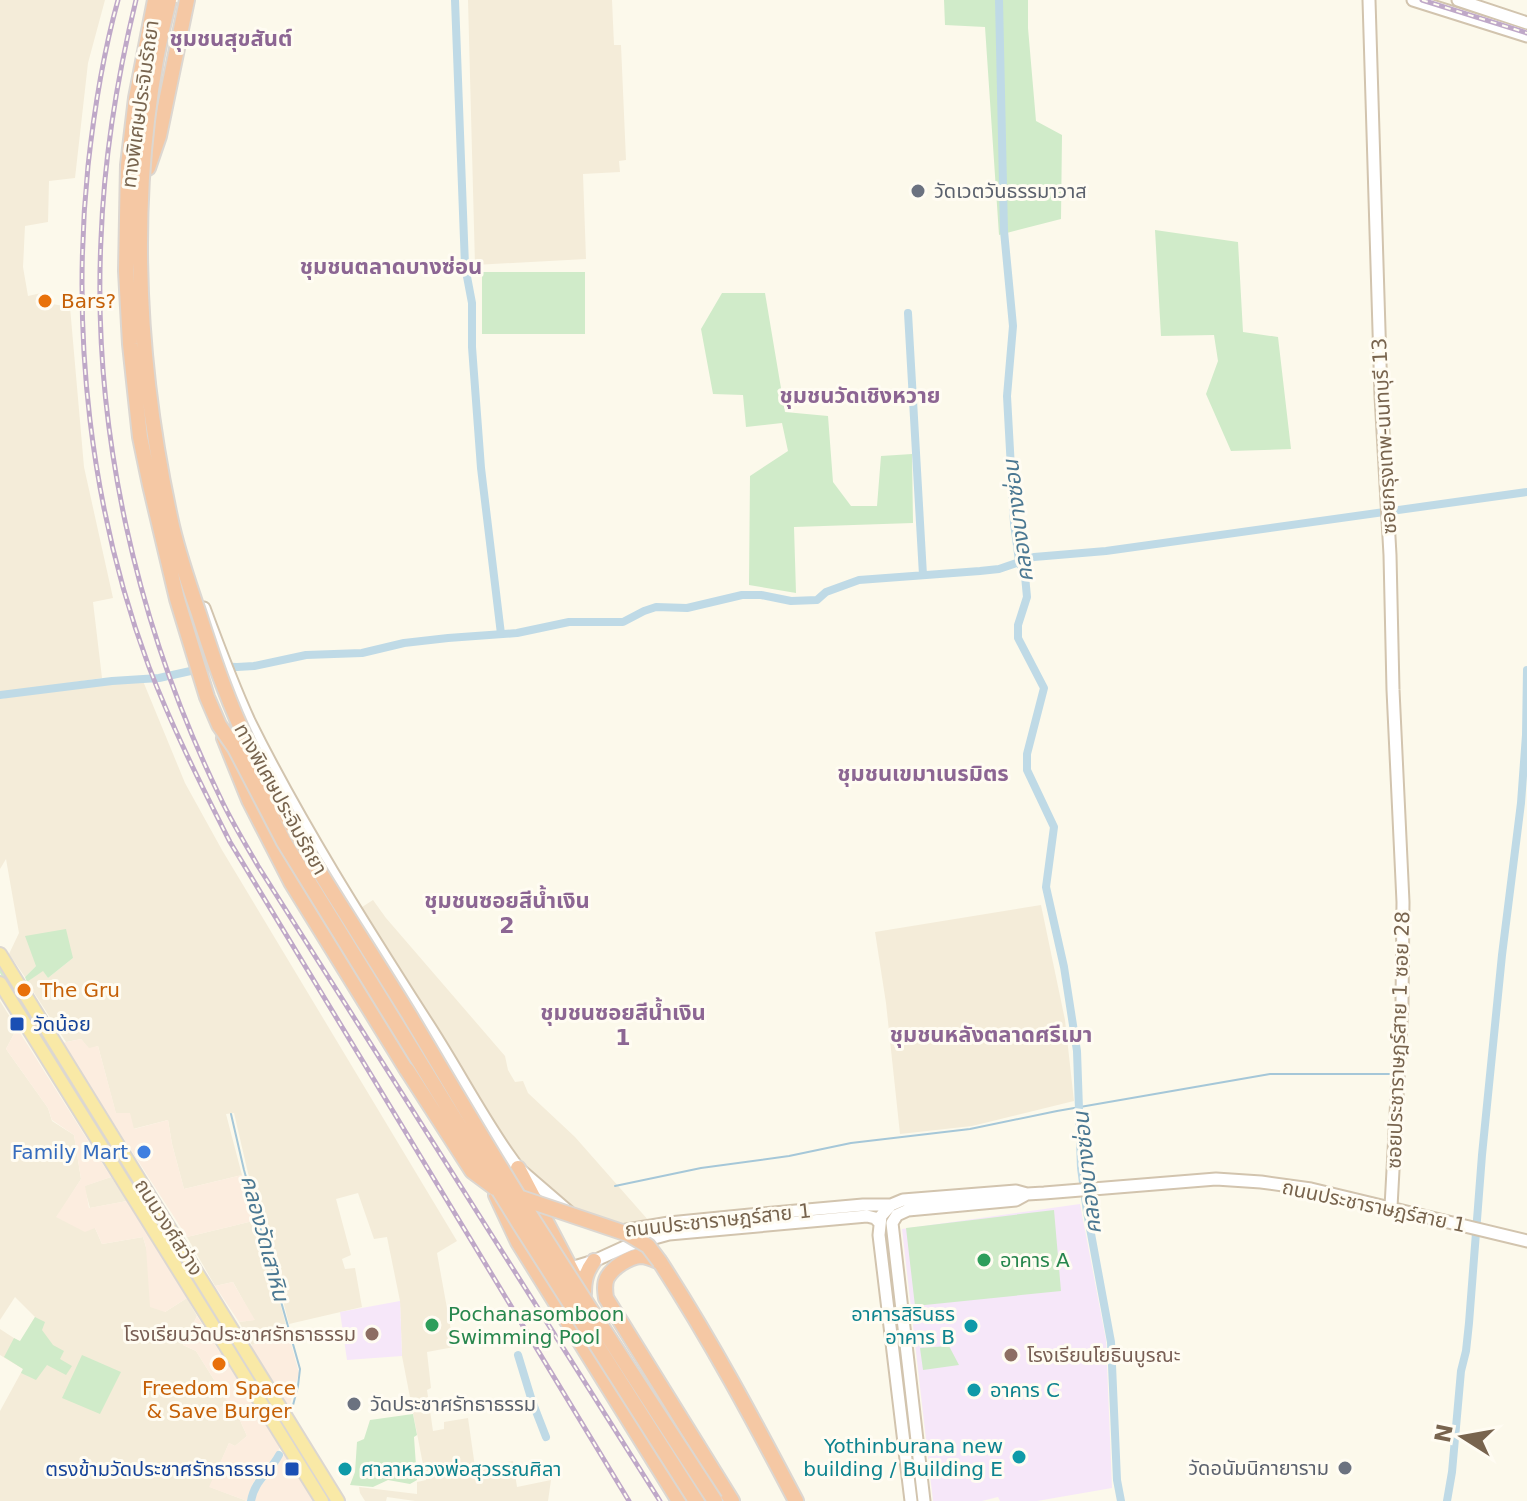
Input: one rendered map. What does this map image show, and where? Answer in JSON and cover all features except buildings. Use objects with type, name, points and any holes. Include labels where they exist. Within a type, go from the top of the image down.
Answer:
[{"type":"highway","name":"ทางพิเศษประจิมรัถยา","points":[[155,0],[136,98],[128,165],[126,271],[130,344],[140,437],[161,533],[207,697],[219,725],[235,748],[284,842],[519,1223],[696,1501]]},
{"type":"highway","name":"ทางพิเศษประจิมรัถยา","points":[[167,0],[142,176],[144,337],[150,399],[173,530],[219,675],[253,754],[299,837],[531,1216],[715,1501]]},
{"type":"highway","points":[[148,168],[161,125],[187,0]]},
{"type":"highway","points":[[219,725],[249,800],[291,882],[472,1171],[496,1189],[628,1234],[648,1246],[702,1327],[796,1501]]},
{"type":"highway","points":[[444,1086],[518,1242],[679,1501]]},
{"type":"highway","points":[[518,1168],[571,1268],[611,1353],[706,1501]]},
{"type":"highway","points":[[660,1262],[642,1256],[617,1266],[608,1277],[606,1298],[732,1501]]},
{"type":"highway","points":[[584,1297],[584,1281],[594,1261]]},
{"type":"main road","points":[[167,0],[156,26],[142,98],[133,172],[131,270],[140,401],[151,465],[165,533],[197,649],[239,760],[287,840],[444,1086],[538,1241],[552,1259],[571,1268]]},
{"type":"main road","name":"ซอยกรุงเทพ-นนทบุรี 13","points":[[1369,0],[1380,364],[1402,873]]},
{"type":"main road","points":[[1413,0],[1527,36]]},
{"type":"main road","points":[[1458,0],[1527,23]]},
{"type":"main road","name":"ถนนประชาราษฎร์สาย 1","points":[[156,26],[148,168],[146,284],[154,397],[179,528],[191,574],[213,633],[259,740],[383,956],[518,1168],[582,1222],[603,1230],[622,1231],[669,1223],[828,1214],[867,1216],[879,1222]]},
{"type":"main road","name":"ซอยประชาราษฎร์สาย 1 ซอย 28","points":[[1391,1207],[1402,1004],[1402,873]]},
{"type":"main road","name":"ถนนวงศ์สว่าง","points":[[0,954],[338,1501]]},
{"type":"main road","name":"ถนนวงศ์สว่าง","points":[[0,983],[322,1501]]},
{"type":"main road","name":"ถนนประชาราษฎร์สาย 1","points":[[571,1268],[629,1245],[669,1234],[891,1205],[903,1200],[1216,1179],[1300,1186],[1527,1241]]},
{"type":"main road","name":"ถนนประชาราษฎร์สาย 1","points":[[924,1501],[892,1223],[897,1215],[908,1210],[1016,1200],[1027,1194]]},
{"type":"main road","points":[[891,1205],[879,1222],[879,1235],[911,1501]]},
{"type":"main road","points":[[905,1456],[912,1459],[918,1454]]},
{"type":"main road","points":[[908,1481],[914,1475],[921,1478]]},
{"type":"shaded area","points":[[0,0],[105,0],[88,63],[75,178],[49,181],[48,222],[25,226],[23,267],[28,296],[46,292],[52,304],[70,307],[84,467],[113,598],[93,602],[102,678],[0,693]]},
{"type":"shaded area","points":[[468,0],[612,0],[614,45],[621,45],[626,160],[619,161],[620,172],[583,174],[586,259],[475,265]]},
{"type":"shaded area","points":[[143,681],[185,783],[222,850],[457,1241],[437,1253],[454,1347],[427,1352],[431,1388],[427,1390],[433,1431],[444,1429],[444,1422],[468,1418],[475,1467],[513,1461],[517,1487],[551,1480],[548,1501],[415,1501],[387,1497],[386,1501],[365,1501],[359,1487],[417,1494],[417,1482],[426,1480],[402,1356],[400,1301],[387,1237],[374,1239],[358,1193],[336,1199],[351,1255],[342,1259],[345,1269],[355,1268],[362,1307],[289,1324],[234,1113],[226,1114],[242,1175],[184,1189],[168,1120],[133,1129],[116,1114],[98,1046],[89,1049],[81,1039],[66,1042],[27,982],[43,970],[48,978],[73,958],[36,966],[25,977],[9,954],[19,933],[6,859],[0,869],[0,699]]},
{"type":"shaded area","points":[[373,900],[505,1056],[515,1082],[523,1081],[528,1093],[575,1137],[649,1221],[621,1223],[583,1213],[523,1166],[486,1114],[359,909]]},
{"type":"shaded area","points":[[1041,905],[1065,1020],[1074,1101],[972,1126],[900,1134],[875,932]]},
{"type":"shaded area","points":[[0,1001],[17,1028],[6,1049],[48,1108],[52,1121],[74,1135],[81,1179],[57,1217],[95,1228],[102,1244],[143,1237],[165,1312],[187,1298],[197,1316],[183,1345],[196,1351],[228,1402],[220,1408],[239,1418],[247,1436],[235,1446],[229,1443],[210,1487],[247,1501],[0,1501],[0,1411],[23,1369],[0,1355],[0,1329],[20,1342],[35,1317],[15,1297],[0,1320]]},
{"type":"shaded area","points":[[17,1028],[111,1177],[85,1186],[89,1208],[127,1201],[187,1298],[165,1312],[150,1307],[143,1237],[102,1244],[95,1228],[85,1232],[56,1217],[81,1179],[74,1135],[52,1120],[48,1108],[6,1049]]},
{"type":"shaded area","points":[[81,1039],[89,1048],[98,1046],[116,1113],[130,1113],[134,1129],[168,1120],[184,1189],[242,1175],[253,1221],[187,1237],[62,1043]]},
{"type":"shaded area","points":[[111,1177],[127,1201],[90,1208],[84,1186]]},
{"type":"shaded area","name":"โรงเรียนโยธินบูรณะ","points":[[1080,1204],[1106,1340],[1112,1488],[1037,1501],[1000,1501],[998,1497],[982,1501],[933,1501],[902,1229]]},
{"type":"shaded area","points":[[253,1221],[289,1336],[252,1345],[239,1322],[254,1320],[233,1282],[215,1286],[187,1237]]},
{"type":"shaded area","points":[[233,1282],[255,1320],[239,1322],[215,1286]]},
{"type":"shaded area","name":"โรงเรียนวัดประชาศรัทธาธรรม","points":[[400,1301],[402,1356],[347,1360],[340,1312]]},
{"type":"shaded area","points":[[197,1316],[280,1447],[271,1465],[253,1483],[247,1501],[209,1487],[229,1443],[235,1446],[247,1436],[239,1418],[219,1409],[228,1402],[196,1351],[183,1345]]},
{"type":"shaded area","points":[[289,1336],[299,1373],[288,1406],[251,1347]]},
{"type":"shaded area","points":[[285,1454],[315,1501],[253,1501],[256,1491]]},
{"type":"green space","points":[[944,0],[1028,0],[1036,121],[1062,135],[1061,219],[999,235],[985,27],[945,25]]},
{"type":"green space","points":[[1155,230],[1238,242],[1243,332],[1278,337],[1291,449],[1231,451],[1206,394],[1218,361],[1214,335],[1161,336]]},
{"type":"green space","points":[[482,272],[585,272],[585,334],[482,334]]},
{"type":"green space","points":[[722,293],[765,293],[785,412],[828,416],[833,482],[851,506],[877,506],[881,456],[912,454],[913,523],[794,527],[796,593],[749,585],[750,476],[788,451],[782,423],[746,427],[743,395],[713,394],[701,329]]},
{"type":"green space","points":[[66,929],[73,958],[48,978],[43,971],[27,982],[25,977],[36,966],[25,936]]},
{"type":"green space","points":[[0,963],[332,1501],[328,1501],[302,1461],[0,973]]},
{"type":"green space","name":"อาคาร A","points":[[1054,1210],[1061,1291],[915,1306],[906,1228]]},
{"type":"green space","points":[[35,1317],[45,1322],[42,1330],[53,1345],[64,1351],[60,1359],[72,1366],[66,1375],[47,1365],[36,1380],[21,1373],[23,1369],[4,1357],[14,1338],[20,1341]]},
{"type":"green space","points":[[949,1346],[959,1365],[923,1370],[920,1348]]},
{"type":"green space","points":[[82,1355],[121,1372],[100,1414],[62,1398]]},
{"type":"green space","points":[[413,1414],[417,1435],[414,1437],[417,1480],[410,1484],[388,1480],[373,1487],[350,1485],[355,1472],[357,1442],[364,1439],[370,1420]]},
{"type":"waterway","points":[[455,0],[465,266],[472,303],[481,468],[501,634]]},
{"type":"waterway","name":"คลองบางซ่อน","points":[[999,0],[1004,231],[1013,326],[1007,396],[1014,523],[1027,597],[1018,625],[1018,638],[1044,688],[1027,754],[1027,770],[1054,827],[1046,887],[1064,967],[1077,1051],[1081,1168],[1111,1342],[1117,1480],[1121,1501]]},
{"type":"waterway","points":[[908,313],[923,575]]},
{"type":"waterway","points":[[0,695],[159,678],[213,666],[254,666],[306,655],[362,653],[404,643],[517,633],[569,622],[623,622],[656,607],[687,608],[742,595],[791,601],[817,600],[826,592],[859,580],[999,569],[1034,557],[1106,551],[1527,492]]},
{"type":"waterway","points":[[1447,1501],[1469,1323],[1482,1155],[1521,803],[1527,670]]},
{"type":"waterway","points":[[615,1186],[851,1143],[970,1129],[1270,1074],[1391,1074]]},
{"type":"waterway","name":"คลองวัดเสาหิน","points":[[231,1114],[300,1369],[292,1409]]},
{"type":"waterway","points":[[518,1355],[546,1437]]},
{"type":"waterway","name":"คลองวัดเสาหิน","points":[[251,1501],[259,1482],[279,1455]]},
{"type":"railway","points":[[118,0],[100,83],[88,166],[83,230],[84,357],[99,483],[112,545],[149,667],[177,734],[230,842],[629,1501]]},
{"type":"railway","points":[[136,0],[108,149],[101,239],[100,311],[104,383],[126,526],[165,665],[220,797],[258,866],[660,1501]]},
{"type":"railway","points":[[1422,0],[1527,33]]},
{"type":"place","name":"วัดเวตวันธรรมาวาส","points":[[918,191]]},
{"type":"place","name":"Bars?","points":[[45,301]]},
{"type":"place","name":"The Gru","points":[[24,990]]},
{"type":"place","name":"วัดน้อย","points":[[17,1024]]},
{"type":"place","name":"Family Mart","points":[[144,1152]]},
{"type":"place","name":"อาคาร A","points":[[984,1260]]},
{"type":"place","name":"Pochanasomboon Swimming Pool","points":[[432,1325]]},
{"type":"place","name":"อาคารสิรินธร อาคาร B","points":[[971,1326]]},
{"type":"place","name":"โรงเรียนวัดประชาศรัทธาธรรม","points":[[372,1334]]},
{"type":"place","name":"โรงเรียนโยธินบูรณะ","points":[[1011,1355]]},
{"type":"place","name":"Freedom Space & Save Burger","points":[[219,1364]]},
{"type":"place","name":"อาคาร C","points":[[974,1390]]},
{"type":"place","name":"วัดประชาศรัทธาธรรม","points":[[354,1404]]},
{"type":"place","name":"Yothinburana new building / Building E","points":[[1019,1457]]},
{"type":"place","name":"วัดอนัมนิกายาราม","points":[[1345,1468]]},
{"type":"place","name":"ตรงข้ามวัดประชาศรัทธาธรรม","points":[[292,1469]]},
{"type":"place","name":"ศาลาหลวงพ่อสุวรรณศิลา","points":[[345,1469]]},
{"type":"district","name":"ชุมชนสุขสันต์","points":[[231,38]]},
{"type":"district","name":"ชุมชนตลาดบางซ่อน","points":[[391,266]]},
{"type":"district","name":"ชุมชนวัดเชิงหวาย","points":[[860,395]]},
{"type":"district","name":"ชุมชนเขมาเนรมิตร","points":[[923,773]]},
{"type":"district","name":"ชุมชนซอยสีน้ำเงิน 2","points":[[507,912]]},
{"type":"district","name":"ชุมชนซอยสีน้ำเงิน 1","points":[[623,1024]]},
{"type":"district","name":"ชุมชนหลังตลาดศรีเมา","points":[[991,1034]]}]
